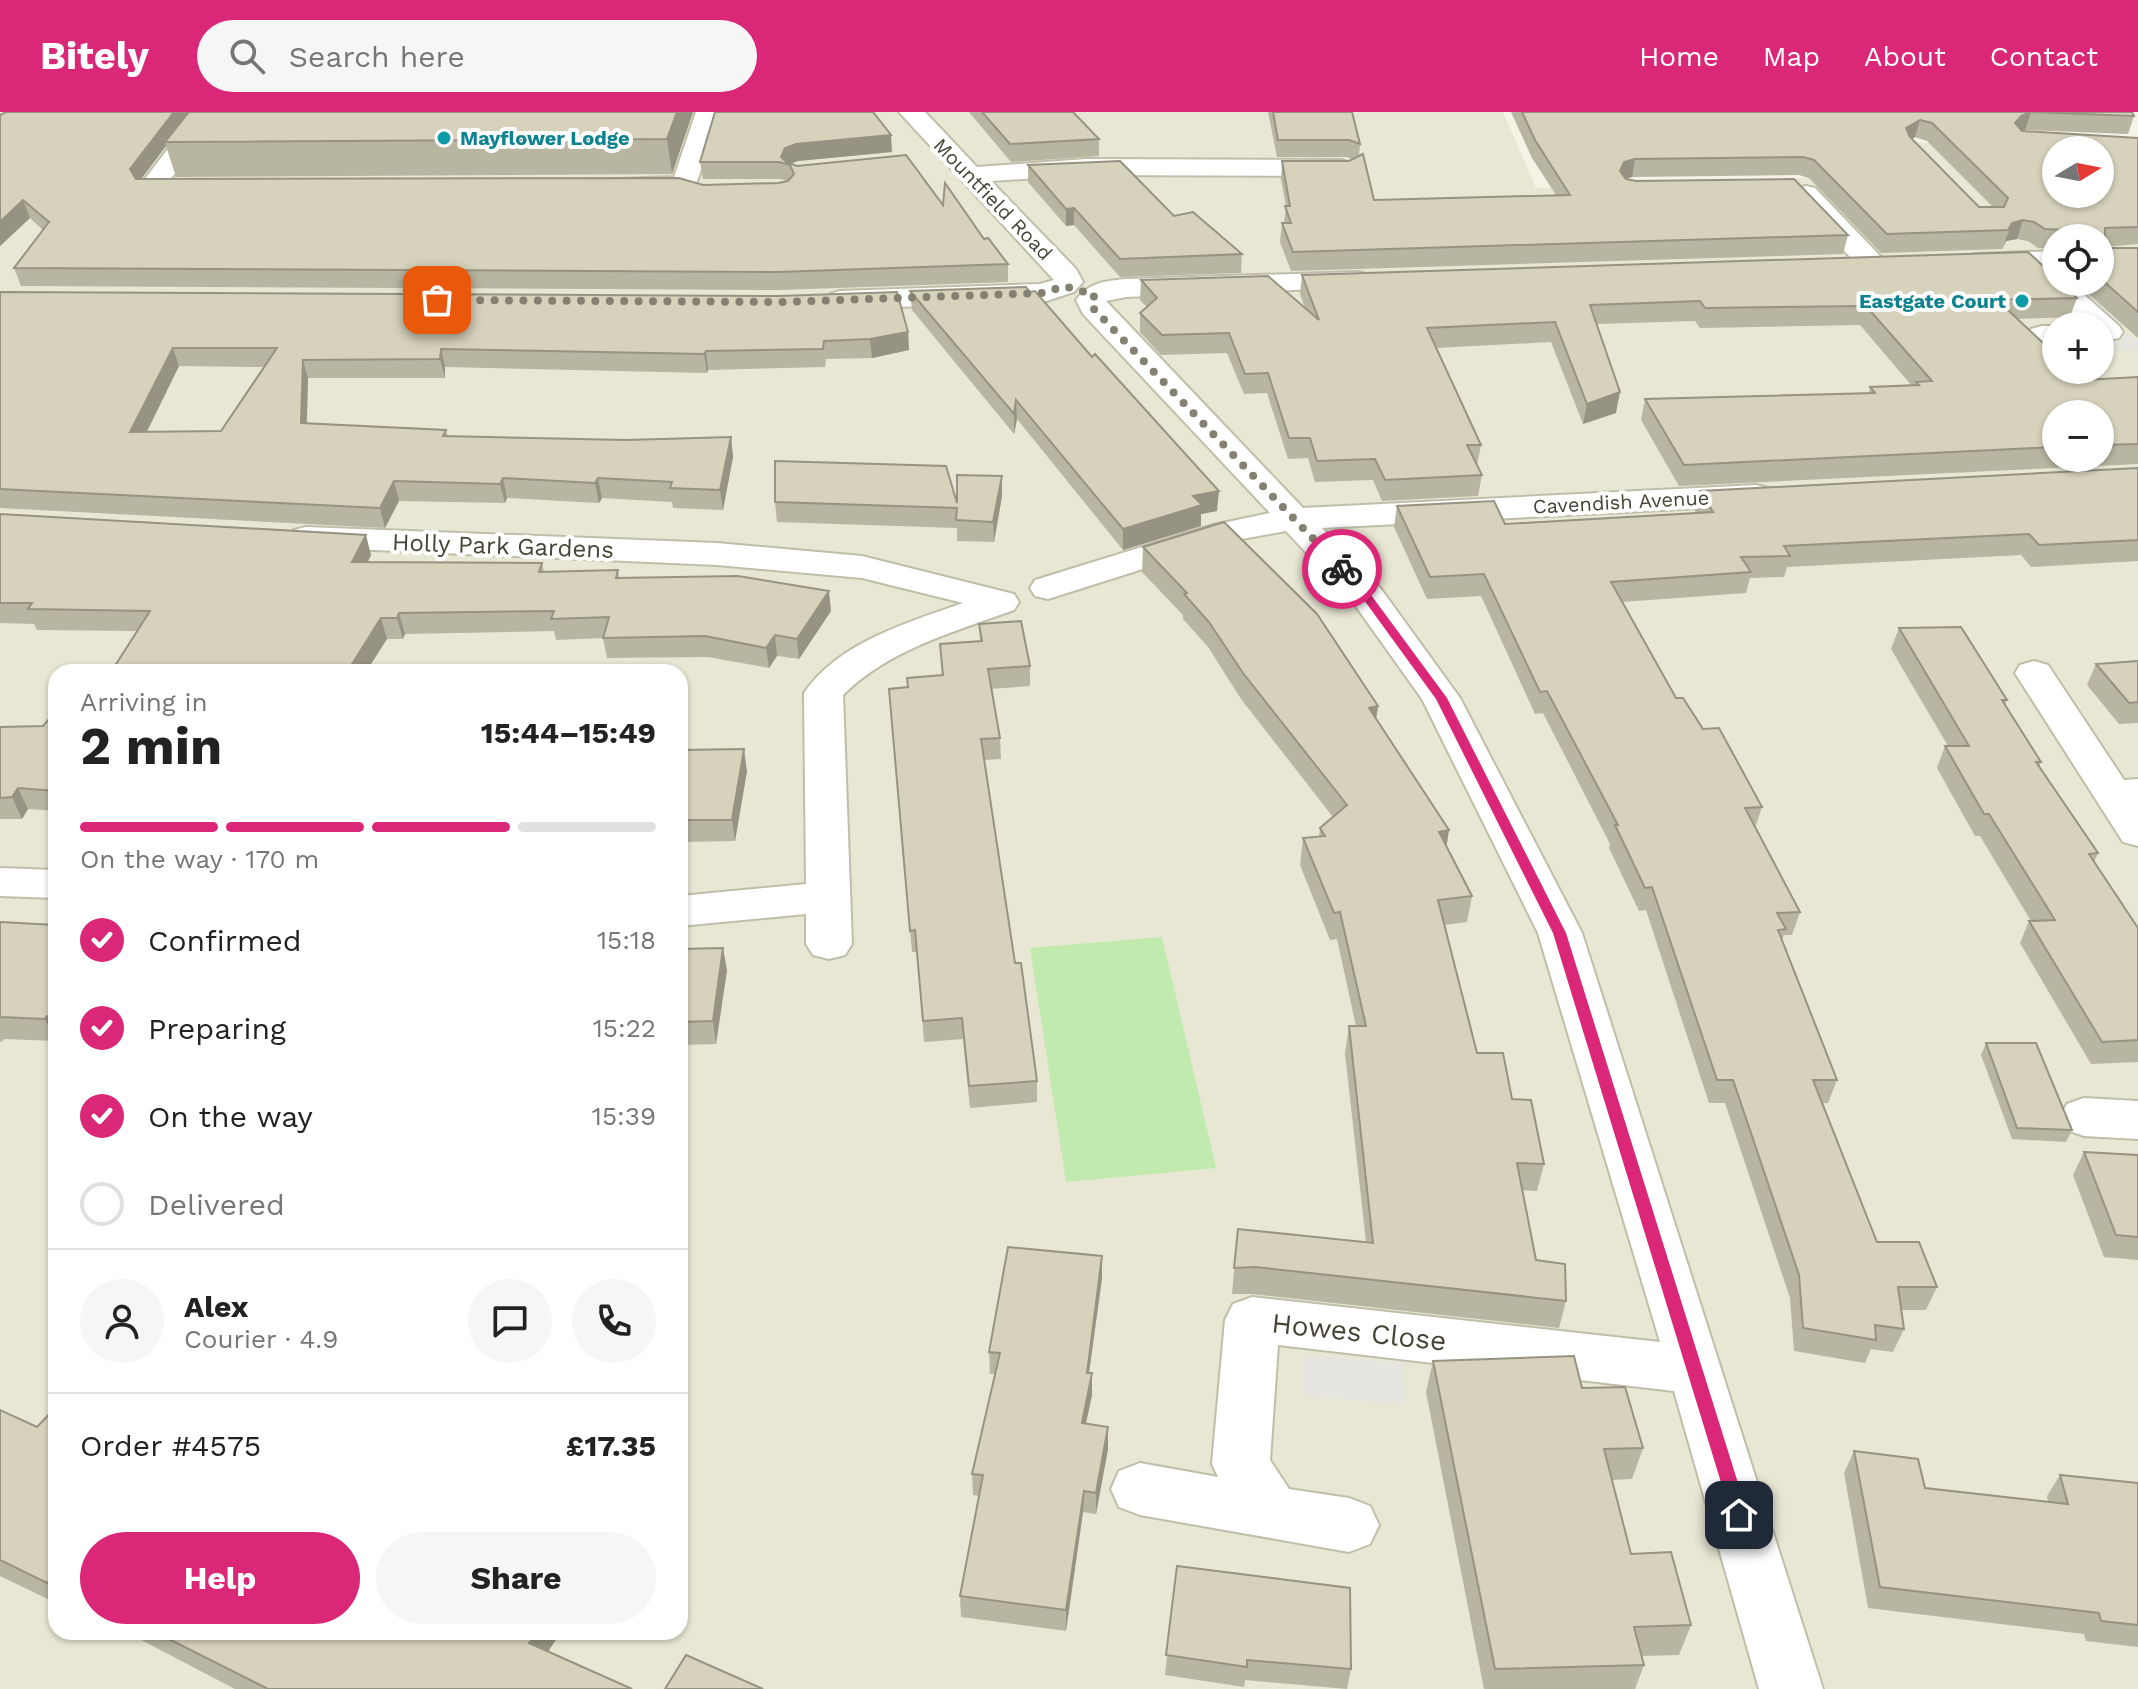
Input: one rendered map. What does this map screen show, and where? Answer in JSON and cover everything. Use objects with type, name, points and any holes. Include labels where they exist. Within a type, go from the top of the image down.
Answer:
[{"type":"street","points":[[209,112],[151,188],[231,188]]},
{"type":"street","points":[[608,185],[695,188],[708,112]]},
{"type":"street","name":"Mountfield Road","points":[[911,112],[1368,597],[1441,698],[1560,933],[1791,1689]]},
{"type":"street","points":[[924,161],[960,166],[1086,167],[1272,180],[1347,168]]},
{"type":"street","points":[[1778,184],[1798,186],[1874,266]]},
{"type":"street","points":[[2006,237],[2042,259]]},
{"type":"street","points":[[1952,263],[2042,260]]},
{"type":"street","points":[[1842,267],[1905,265]]},
{"type":"street","points":[[811,301],[1381,281]]},
{"type":"street","points":[[2076,296],[2090,312]]},
{"type":"street","name":"Cavendish Avenue","points":[[1048,588],[1225,532],[1296,519],[1788,494]]},
{"type":"street","name":"Holly Park Gardens","points":[[266,535],[746,556],[862,567],[1001,602],[879,649],[842,671],[823,693],[828,854],[825,897]]},
{"type":"street","points":[[2034,673],[2126,793],[2138,832]]},
{"type":"street","points":[[0,882],[48,884]]},
{"type":"street","points":[[688,910],[825,897],[829,944]]},
{"type":"street","points":[[2084,1117],[2138,1120]]},
{"type":"street","name":"Howes Close","points":[[1271,1513],[1241,1464],[1252,1320],[1696,1370]]},
{"type":"street","points":[[1140,1489],[1349,1525]]},
{"type":"shaded area","points":[[12,112],[1503,112],[1536,188],[1825,177],[1880,141],[2023,147],[2042,174],[2042,208],[2114,208],[2114,184],[2138,166],[2138,1689],[0,1689],[0,123]]},
{"type":"shaded area","points":[[2064,296],[2113,296],[2138,322],[2117,324],[2138,343],[2138,349],[2114,350],[2114,312],[2083,312]]},
{"type":"shaded area","points":[[1304,1355],[1403,1363],[1405,1405],[1303,1396]]},
{"type":"green space","points":[[1162,937],[1216,1168],[1066,1182],[1030,948]]},
{"type":"building","points":[[6,112],[174,112],[130,169],[136,179],[679,178],[703,185],[778,183],[788,181],[794,174],[790,165],[779,162],[700,162],[715,112],[873,112],[891,135],[796,144],[785,148],[781,157],[797,166],[906,155],[943,205],[945,183],[984,239],[988,238],[1008,264],[778,272],[14,268],[49,222],[23,200],[0,222],[0,115]]},
{"type":"building","points":[[189,112],[677,112],[667,139],[165,142]]},
{"type":"building","points":[[982,112],[1073,112],[1099,139],[1010,144]]},
{"type":"building","points":[[1273,112],[1352,112],[1360,144],[1349,140],[1278,140]]},
{"type":"building","points":[[1522,112],[2031,112],[2015,123],[2022,131],[2105,136],[2042,136],[2042,208],[2114,208],[2114,137],[2138,138],[2138,227],[2042,224],[2042,227],[2023,220],[2012,223],[2008,230],[1887,234],[1814,160],[1803,157],[1635,159],[1624,162],[1620,171],[1626,179],[1794,179],[1848,235],[1293,252],[1282,223],[1291,223],[1285,206],[1290,206],[1282,161],[1349,161],[1363,154],[1374,200],[1570,195],[1535,140]],"holes":[[[1920,120],[1932,123],[2008,198],[2004,207],[1979,207],[1910,137],[1906,128]]]},
{"type":"building","points":[[2031,112],[2132,112],[2134,116]]},
{"type":"building","points":[[1120,161],[1174,216],[1193,212],[1242,254],[1120,259],[1074,208],[1066,209],[1028,165]]},
{"type":"building","points":[[2114,248],[2138,248],[2138,312],[2114,291]]},
{"type":"building","points":[[2028,252],[2042,265],[2042,296],[2077,298],[1997,300],[2042,342],[2042,384],[2114,384],[2114,378],[2138,377],[2138,444],[2114,445],[2114,400],[2042,400],[2042,448],[1684,465],[1645,399],[1875,393],[1870,387],[1919,385],[1916,382],[1932,381],[1866,306],[1705,308],[1700,301],[1590,305],[1620,392],[1587,404],[1555,322],[1427,328],[1481,445],[1467,445],[1482,475],[1385,480],[1375,459],[1317,461],[1310,438],[1289,438],[1268,373],[1245,374],[1229,333],[1162,335],[1140,313],[1157,298],[1141,280],[1268,276],[1319,320],[1302,275]]},
{"type":"building","points":[[1026,287],[1030,292],[1035,291],[1092,357],[1095,354],[1219,491],[1193,496],[1202,505],[1123,529],[1016,400],[1014,414],[910,291]]},
{"type":"building","points":[[0,292],[778,296],[897,292],[908,332],[870,339],[824,341],[823,349],[706,351],[704,354],[441,349],[440,359],[303,360],[301,423],[446,430],[443,436],[626,440],[731,437],[720,490],[670,488],[672,482],[598,478],[595,483],[503,478],[500,484],[394,481],[380,508],[0,489]],"holes":[[[173,348],[277,348],[221,431],[130,432]]]},
{"type":"building","points":[[775,461],[946,466],[957,503],[957,475],[1002,476],[993,522],[956,520],[957,508],[775,502]]},
{"type":"building","points":[[2138,468],[2138,540],[2039,545],[2029,534],[1784,546],[1790,556],[1741,557],[1751,572],[1611,582],[1676,698],[1683,698],[1703,729],[1719,728],[1762,807],[1745,808],[1800,912],[1777,913],[1786,929],[1778,930],[1837,1080],[1813,1080],[1877,1242],[1919,1242],[1937,1287],[1898,1287],[1904,1329],[1875,1325],[1876,1340],[1803,1328],[1799,1275],[1733,1080],[1717,1080],[1652,887],[1645,888],[1615,825],[1618,825],[1547,691],[1540,692],[1484,574],[1430,577],[1397,506],[1494,501],[1505,524],[1713,512],[1700,491],[2114,472],[2114,469]]},
{"type":"building","points":[[0,514],[366,535],[352,562],[542,563],[539,572],[618,570],[616,578],[738,576],[829,591],[797,639],[775,635],[766,648],[705,636],[603,638],[609,617],[551,619],[554,611],[399,613],[397,618],[381,618],[352,664],[116,664],[150,611],[28,609],[32,603],[0,603]]},
{"type":"building","points":[[1224,522],[1317,614],[1378,706],[1369,708],[1449,830],[1439,832],[1472,896],[1438,900],[1477,1053],[1503,1053],[1512,1099],[1531,1100],[1544,1164],[1517,1163],[1536,1260],[1565,1264],[1566,1301],[1255,1267],[1234,1268],[1238,1229],[1373,1243],[1349,1026],[1366,1026],[1340,912],[1334,913],[1303,838],[1325,836],[1320,828],[1347,805],[1243,673],[1209,622],[1184,594],[1187,593],[1143,547]]},
{"type":"building","points":[[1021,621],[1030,666],[988,669],[1000,738],[981,739],[1015,963],[1021,963],[1037,1081],[969,1086],[962,1018],[923,1021],[915,930],[910,931],[889,689],[908,687],[907,678],[943,675],[940,644],[982,641],[979,624]]},
{"type":"building","points":[[1961,627],[2041,762],[2036,762],[2098,853],[2089,854],[2138,928],[2138,1040],[2102,1042],[2029,921],[2055,920],[1989,814],[1984,814],[1945,746],[1969,746],[1899,628]]},
{"type":"building","points":[[2138,661],[2138,702],[2129,703],[2096,664]]},
{"type":"building","points":[[48,720],[48,790],[18,788],[12,797],[0,798],[0,727],[43,726]]},
{"type":"building","points":[[744,749],[732,820],[688,820],[688,750]]},
{"type":"building","points":[[0,922],[48,925],[48,1016],[45,1019],[0,1017]]},
{"type":"building","points":[[723,948],[713,1021],[688,1022],[688,949]]},
{"type":"building","points":[[1986,1043],[2036,1043],[2072,1130],[2017,1128]]},
{"type":"building","points":[[2084,1152],[2138,1155],[2138,1237],[2116,1235]]},
{"type":"building","points":[[1008,1247],[1102,1256],[1087,1373],[1092,1373],[1082,1423],[1108,1427],[1096,1493],[1084,1491],[1066,1610],[960,1596],[983,1475],[972,1474],[1000,1353],[989,1352]]},
{"type":"building","points":[[1574,1356],[1582,1388],[1625,1387],[1643,1448],[1604,1449],[1631,1554],[1671,1552],[1691,1625],[1634,1627],[1644,1665],[1495,1669],[1433,1361]]},
{"type":"building","points":[[0,1410],[37,1427],[48,1415],[47,1583],[0,1560]]},
{"type":"building","points":[[1854,1451],[1918,1459],[1925,1488],[2068,1504],[2060,1475],[2138,1483],[2138,1625],[2101,1621],[2099,1613],[1880,1587]]},
{"type":"building","points":[[1177,1566],[1350,1588],[1351,1669],[1247,1660],[1247,1667],[1166,1655]]},
{"type":"building","points":[[171,1640],[531,1640],[529,1643],[632,1689],[268,1689]]},
{"type":"building","points":[[686,1655],[763,1689],[665,1689]]},
{"type":"way so far","points":[[437,300],[780,302],[1043,293],[1055,292],[1064,286],[1095,295],[1091,300],[1093,308],[1342,569]]},
{"type":"place","name":"Mayflower Lodge","points":[[444,138]]},
{"type":"place","name":"Eastgate Court","points":[[2022,301]]},
{"type":"route","points":[[1342,569],[1368,597],[1441,698],[1560,933],[1739,1515]]}]
